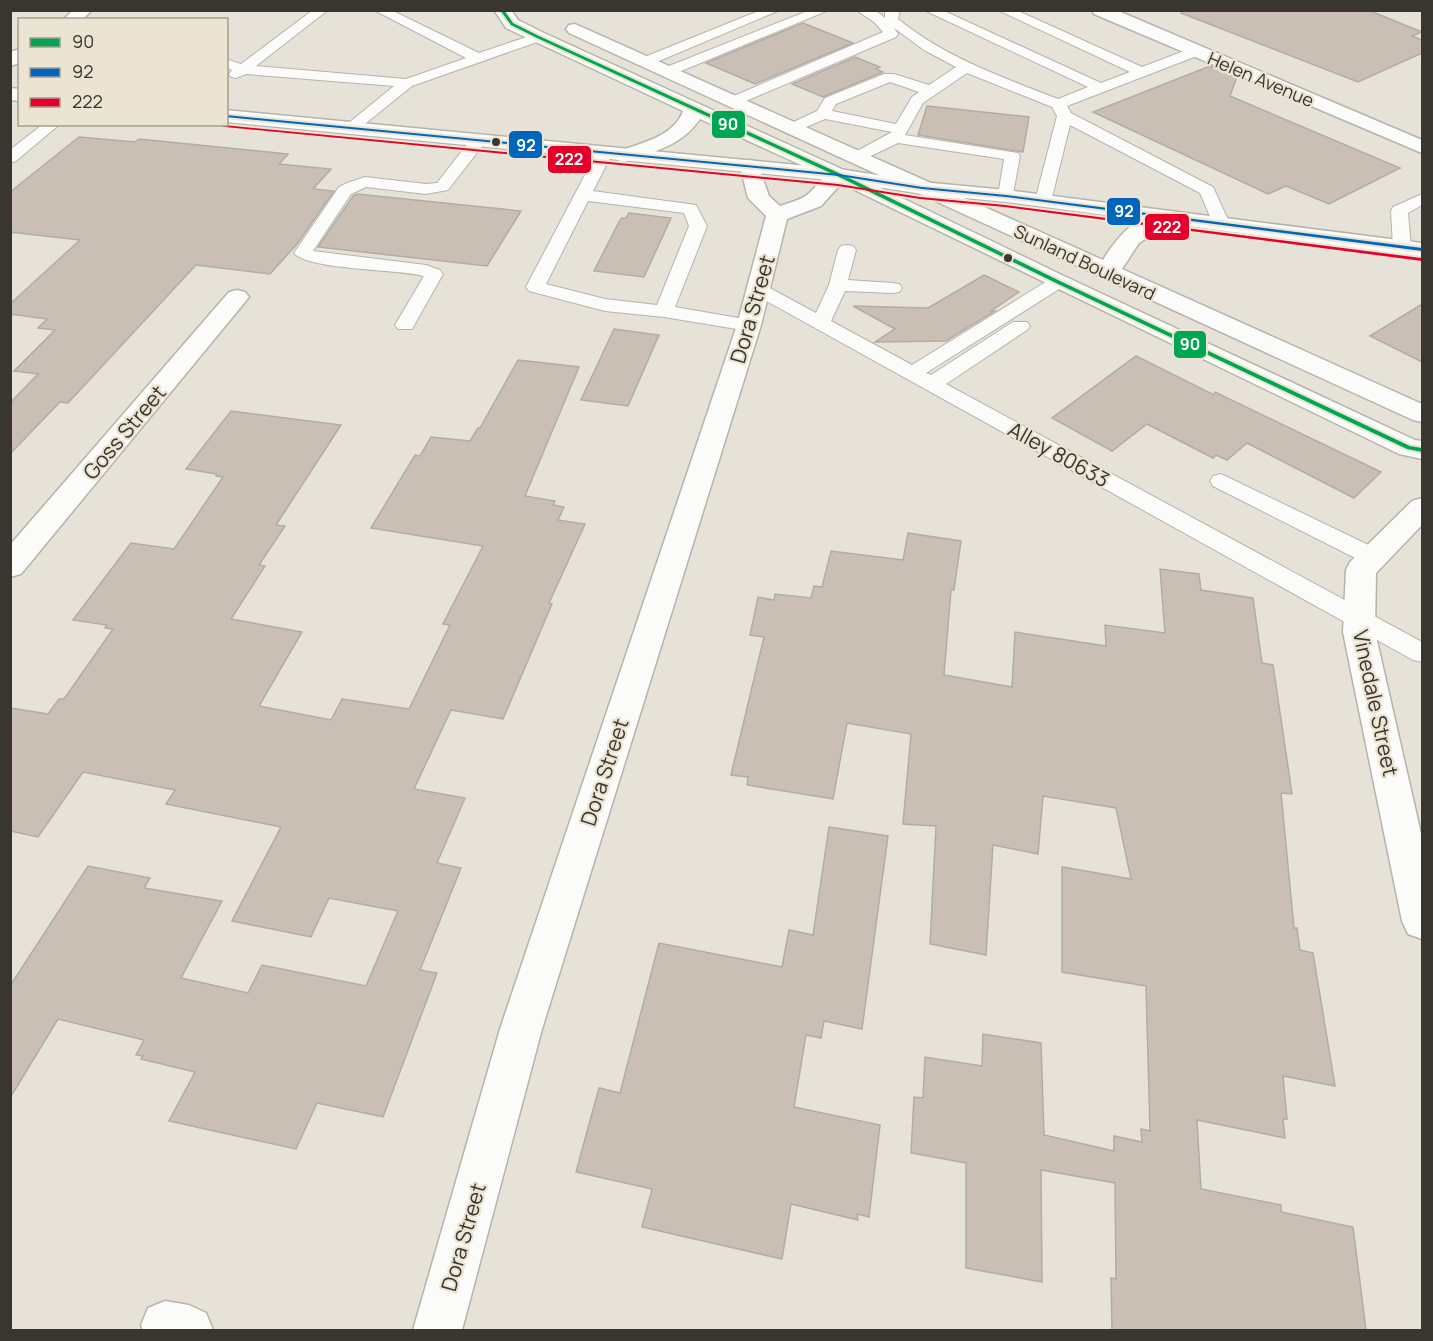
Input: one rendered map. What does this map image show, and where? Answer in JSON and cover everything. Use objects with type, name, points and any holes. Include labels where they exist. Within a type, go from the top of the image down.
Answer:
[{"type":"main road","name":"Sunland Boulevard","points":[[502,10],[512,24],[538,37],[839,175],[1409,448],[1422,450]]},
{"type":"main road","name":"Helen Avenue","points":[[1100,10],[1422,147]]},
{"type":"main road","name":"Sunland Boulevard","points":[[559,21],[855,158],[1422,414]]},
{"type":"main road","points":[[614,155],[677,134],[692,117],[694,108]]},
{"type":"main road","points":[[228,116],[839,175],[922,188],[1006,196],[1412,248]]},
{"type":"main road","points":[[750,166],[759,198],[777,215],[813,201],[839,175]]},
{"type":"main road","name":"Dora Street","points":[[437,1330],[521,1029],[749,325],[760,290],[777,215]]},
{"type":"main road","points":[[1109,272],[1127,240],[1143,227],[1165,217]]},
{"type":"main road","name":"Goss Street","points":[[10,566],[237,297]]},
{"type":"main road","name":"Vinedale Street","points":[[1418,519],[1361,570],[1359,632],[1422,921]]},
{"type":"lane","points":[[228,80],[322,10]]},
{"type":"lane","points":[[380,10],[476,57]]},
{"type":"lane","points":[[647,61],[774,10]]},
{"type":"lane","points":[[669,71],[823,10]]},
{"type":"lane","points":[[894,10],[891,12],[892,20],[897,32]]},
{"type":"lane","points":[[930,10],[1099,87]]},
{"type":"lane","points":[[1004,10],[1140,71]]},
{"type":"lane","points":[[871,12],[897,32],[1062,110],[1207,189],[1221,224]]},
{"type":"lane","points":[[734,101],[897,32]]},
{"type":"lane","points":[[350,129],[407,83],[538,37]]},
{"type":"lane","points":[[1043,201],[1062,110],[1099,87],[1197,51]]},
{"type":"lane","points":[[228,64],[243,69],[407,83]]},
{"type":"lane","points":[[855,158],[898,133],[917,100],[967,66]]},
{"type":"lane","points":[[823,114],[830,100],[889,77],[932,91]]},
{"type":"lane","points":[[792,128],[823,114],[898,133],[1012,156],[1006,196]]},
{"type":"lane","points":[[10,158],[50,126]]},
{"type":"lane","points":[[405,325],[434,274],[426,270],[316,258],[303,253],[345,191],[365,182],[426,189],[442,187],[478,141]]},
{"type":"lane","points":[[614,155],[583,195],[535,287],[605,305],[664,311],[749,325]]},
{"type":"lane","points":[[583,195],[690,208],[698,226],[664,311]]},
{"type":"lane","points":[[1412,248],[1399,212],[1422,199]]},
{"type":"lane","points":[[821,323],[838,285],[847,250]]},
{"type":"lane","points":[[838,285],[893,288]]},
{"type":"lane","points":[[912,373],[1067,286]]},
{"type":"lane","points":[[932,384],[1067,286]]},
{"type":"lane","name":"Alley 80633","points":[[760,290],[1422,653]]},
{"type":"lane","points":[[1221,481],[1374,557]]},
{"type":"building","points":[[1181,10],[1368,10],[1422,32],[1412,36],[1422,40],[1422,53],[1358,82],[1181,13]]},
{"type":"building","points":[[803,23],[853,43],[755,84],[706,63]]},
{"type":"building","points":[[855,57],[880,67],[876,69],[883,72],[823,97],[792,84]]},
{"type":"building","points":[[1210,66],[1237,77],[1230,96],[1400,168],[1329,204],[1286,186],[1268,194],[1093,112]]},
{"type":"building","points":[[927,106],[1029,117],[1023,152],[918,135]]},
{"type":"building","points":[[79,137],[135,142],[139,139],[288,154],[279,164],[331,169],[313,189],[334,191],[297,244],[270,274],[196,265],[68,403],[60,402],[10,454],[10,403],[38,374],[14,371],[55,330],[38,328],[47,319],[10,314],[10,304],[80,240],[10,232],[10,192]]},
{"type":"building","points":[[357,194],[521,211],[487,266],[318,247],[353,196]]},
{"type":"building","points":[[629,213],[671,218],[644,277],[594,271],[619,222]]},
{"type":"building","points":[[984,275],[1019,292],[991,311],[995,311],[946,341],[875,342],[895,329],[853,306],[928,308]]},
{"type":"building","points":[[1422,304],[1422,362],[1370,336]]},
{"type":"building","points":[[614,329],[659,335],[628,406],[581,400]]},
{"type":"building","points":[[1136,356],[1214,395],[1215,392],[1381,472],[1354,498],[1247,443],[1227,460],[1216,455],[1213,458],[1147,424],[1112,451],[1052,418]]},
{"type":"building","points":[[518,360],[579,367],[525,496],[555,501],[553,505],[564,507],[558,520],[585,524],[549,603],[552,604],[503,719],[451,710],[414,789],[465,798],[437,863],[461,868],[420,970],[437,973],[383,1117],[317,1103],[296,1149],[169,1121],[195,1072],[141,1059],[143,1056],[136,1055],[144,1040],[58,1019],[10,1098],[10,986],[88,866],[150,878],[144,888],[222,901],[181,978],[248,993],[262,965],[366,986],[398,911],[329,898],[311,937],[232,921],[281,827],[166,804],[175,790],[83,772],[38,837],[10,831],[10,708],[48,714],[59,699],[64,699],[113,629],[105,628],[107,625],[73,620],[131,543],[174,549],[223,477],[186,469],[231,411],[341,425],[276,525],[285,526],[259,565],[265,566],[231,619],[302,632],[259,706],[331,720],[342,699],[409,709],[450,625],[443,624],[483,546],[371,528],[415,455],[420,456],[431,437],[470,441],[480,428]]},
{"type":"building","points":[[908,533],[961,541],[954,590],[951,590],[944,675],[1012,687],[1015,632],[1106,646],[1105,625],[1165,633],[1160,569],[1199,574],[1201,590],[1253,598],[1262,663],[1273,665],[1292,794],[1281,793],[1294,928],[1297,928],[1300,950],[1313,953],[1335,1086],[1283,1076],[1287,1119],[1283,1119],[1285,1138],[1197,1120],[1201,1189],[1281,1205],[1281,1212],[1353,1227],[1366,1330],[1112,1330],[1111,1278],[1116,1279],[1115,1183],[1041,1170],[1042,1282],[966,1268],[966,1163],[911,1153],[914,1097],[923,1098],[925,1057],[982,1066],[983,1034],[1041,1043],[1044,1135],[1114,1151],[1114,1136],[1142,1142],[1141,1129],[1150,1131],[1146,986],[1062,972],[1062,867],[1131,879],[1116,808],[1043,796],[1038,854],[993,845],[986,955],[930,944],[936,826],[903,824],[911,734],[847,723],[833,799],[747,785],[748,777],[731,775],[764,637],[750,635],[758,597],[774,600],[775,594],[811,598],[814,586],[822,587],[831,551],[903,560]]},
{"type":"building","points":[[829,827],[888,836],[862,1029],[824,1021],[821,1038],[806,1035],[794,1107],[880,1125],[869,1217],[857,1214],[858,1220],[791,1204],[782,1259],[642,1227],[652,1189],[576,1172],[599,1088],[620,1093],[659,943],[782,967],[789,930],[813,935]]},
{"type":"transit line","name":"90","points":[[502,10],[512,24],[538,37],[839,175],[1058,282],[1409,448],[1422,450]]},
{"type":"transit line","name":"92","points":[[228,116],[839,175],[922,188],[1006,196],[1422,250]]},
{"type":"transit line","name":"222","points":[[225,126],[838,185],[920,198],[1005,206],[1421,260]]}]
